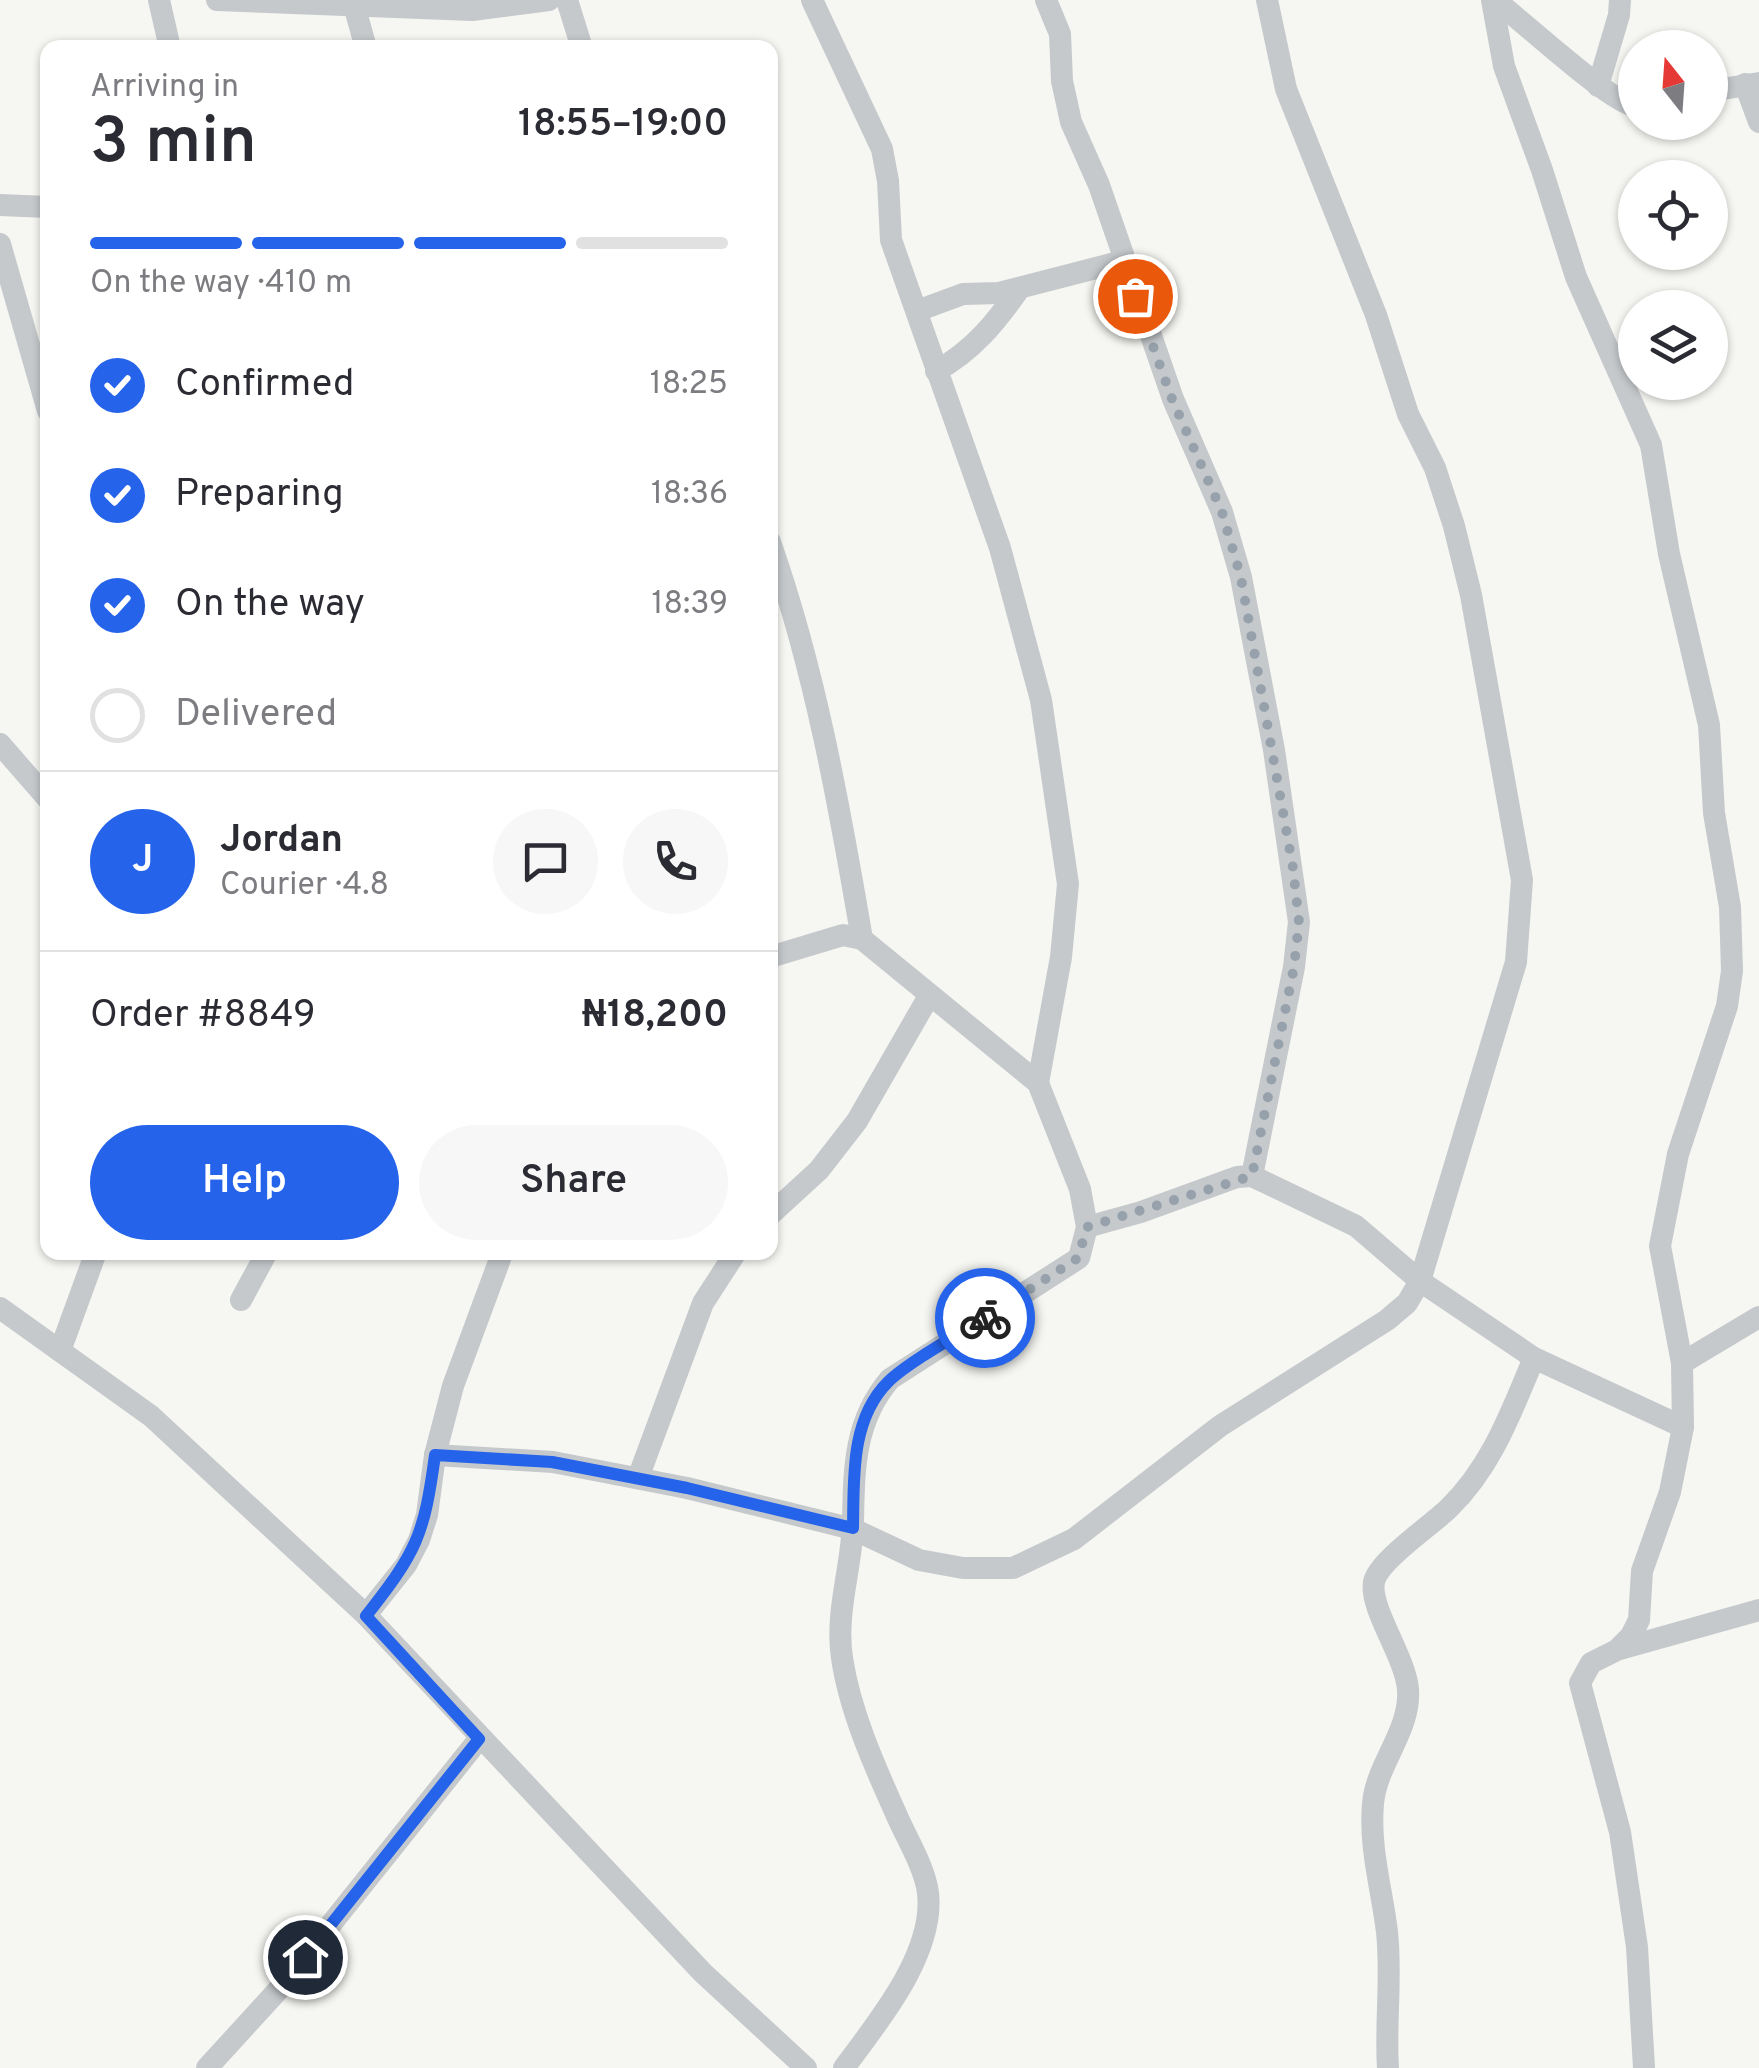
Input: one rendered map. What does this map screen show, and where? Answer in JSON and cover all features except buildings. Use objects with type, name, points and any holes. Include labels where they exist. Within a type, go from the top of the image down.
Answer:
[{"type":"street","points":[[159,0],[168,40]]},
{"type":"street","points":[[217,0],[472,10],[549,0]]},
{"type":"street","points":[[567,0],[580,40]]},
{"type":"street","points":[[812,0],[882,149],[888,181],[890,240],[1000,548],[1041,700],[1068,884],[1061,957],[1038,1082]]},
{"type":"street","points":[[1046,0],[1060,34],[1062,81],[1071,122],[1099,185],[1172,399],[1222,512],[1241,578],[1293,868],[1299,922],[1294,967],[1252,1176]]},
{"type":"street","points":[[435,1455],[552,1462],[638,1478],[853,1528],[919,1560],[963,1568],[1013,1568],[1074,1539],[1220,1426],[1387,1320],[1407,1303],[1420,1281],[1516,962],[1522,880],[1454,526],[1435,468],[1408,414],[1376,315],[1286,89],[1268,0]]},
{"type":"street","points":[[1494,0],[1618,101]]},
{"type":"street","points":[[1494,0],[1504,66],[1576,277],[1651,445],[1669,554],[1709,725],[1714,813],[1730,907],[1732,970],[1718,1039],[1678,1154],[1660,1246],[1682,1363],[1683,1427],[1670,1492],[1642,1570],[1639,1620],[1631,1636],[1617,1650]]},
{"type":"street","points":[[1598,86],[1620,0]]},
{"type":"street","points":[[354,5],[364,40]]},
{"type":"street","points":[[1752,83],[1759,122]]},
{"type":"street","points":[[0,205],[40,206]]},
{"type":"street","points":[[0,244],[40,383]]},
{"type":"street","points":[[917,311],[963,294],[999,293],[1123,261]]},
{"type":"street","points":[[936,371],[958,359],[993,326],[1020,288]]},
{"type":"street","points":[[778,565],[794,611],[837,792],[862,939]]},
{"type":"street","points":[[0,744],[40,790]]},
{"type":"street","points":[[778,954],[843,934],[862,939],[1038,1082],[1080,1188],[1087,1227],[1078,1258],[890,1379],[862,1422],[854,1466],[853,1528],[842,1601],[842,1656],[854,1706],[876,1767],[928,1894],[923,1936],[899,1994],[844,2068]]},
{"type":"street","points":[[778,1207],[819,1170],[857,1120],[929,996]]},
{"type":"street","points":[[1087,1227],[1252,1176],[1356,1226],[1420,1281],[1534,1358],[1683,1427]]},
{"type":"street","points":[[60,1351],[93,1260]]},
{"type":"street","points":[[242,1300],[263,1260]]},
{"type":"street","points":[[366,1616],[406,1565],[419,1540],[452,1386],[500,1260]]},
{"type":"street","points":[[638,1478],[703,1303],[731,1260]]},
{"type":"street","points":[[0,1308],[151,1416],[366,1616],[703,1973],[806,2068]]},
{"type":"street","points":[[1682,1363],[1759,1317]]},
{"type":"street","points":[[1388,2068],[1387,1934],[1372,1807],[1375,1786],[1401,1728],[1408,1693],[1402,1660],[1376,1604],[1374,1581],[1385,1565],[1450,1507],[1480,1472],[1497,1445],[1534,1358]]},
{"type":"street","points":[[1644,2068],[1637,1947],[1620,1832],[1580,1682],[1591,1663],[1617,1650],[1759,1610]]},
{"type":"street","points":[[208,2068],[280,1988],[479,1739]]},
{"type":"way so far","points":[[985,1318],[1078,1258],[1087,1227],[1252,1176],[1294,967],[1299,922],[1293,868],[1241,578],[1222,512],[1172,399],[1135,296]]},
{"type":"route","points":[[305,1957],[479,1739],[366,1616],[406,1565],[419,1540],[427,1515],[435,1455],[552,1462],[687,1488],[853,1528],[854,1466],[862,1422],[876,1396],[890,1379],[985,1318]]}]
